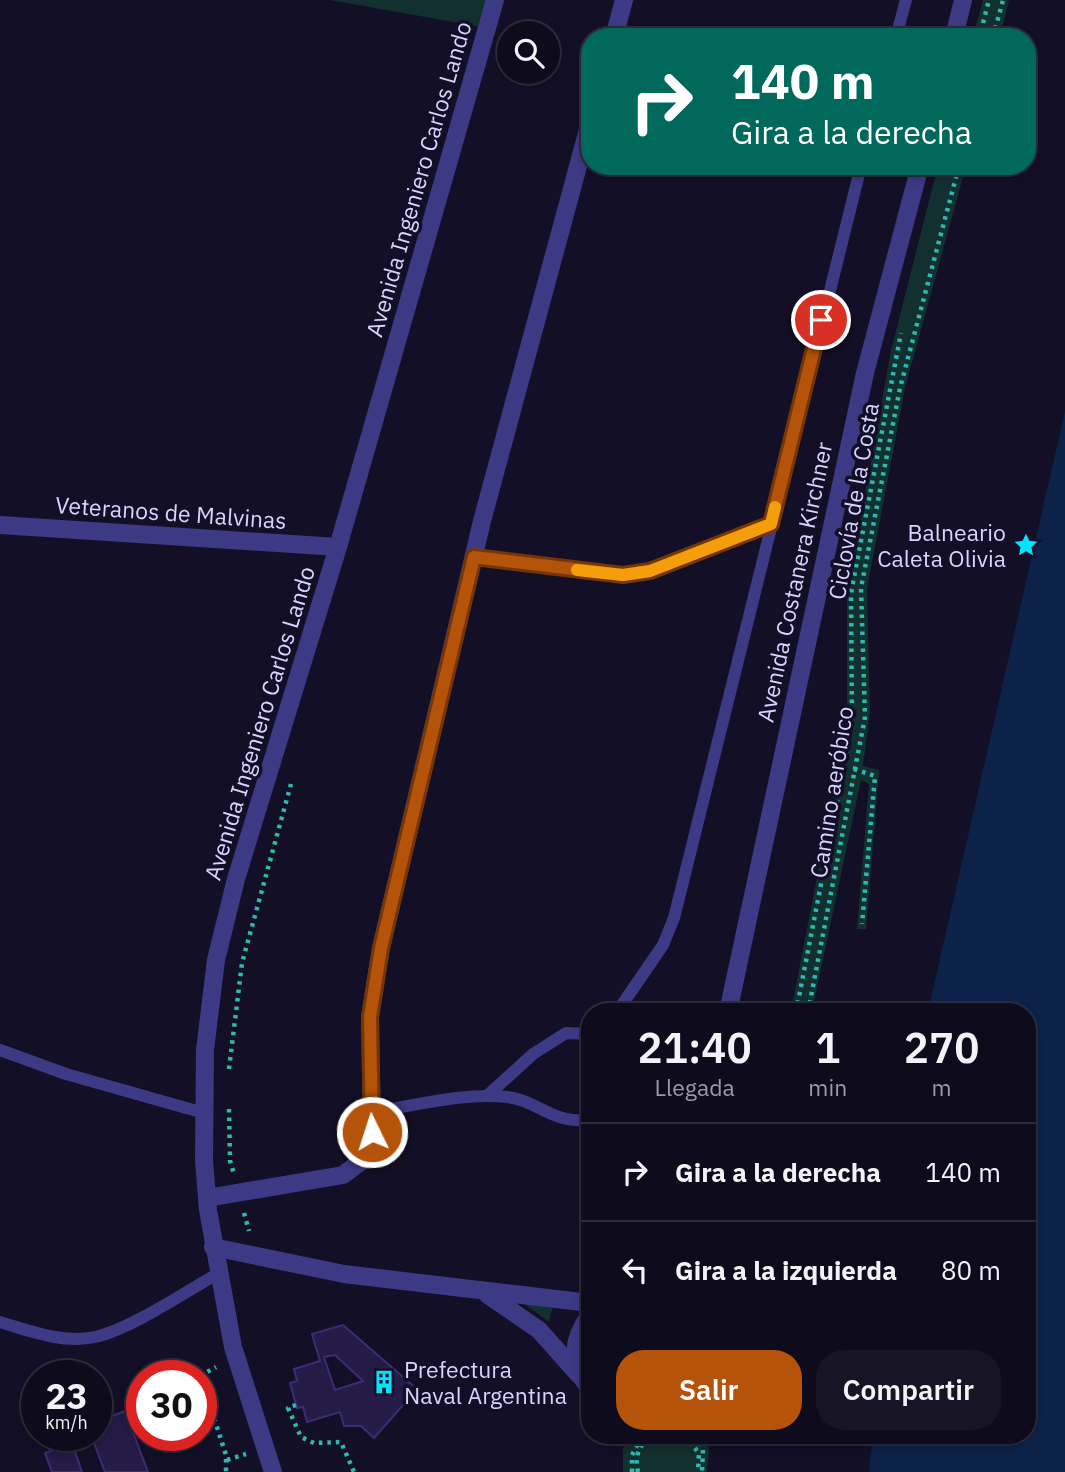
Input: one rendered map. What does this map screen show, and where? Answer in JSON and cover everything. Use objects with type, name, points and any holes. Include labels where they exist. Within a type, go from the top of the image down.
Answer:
[{"type":"street","name":"Avenida Ingeniero Carlos Lando","points":[[273,1472],[233,1348],[207,1198],[205,1050],[216,960],[236,879],[338,547],[495,0]]},
{"type":"street","points":[[616,28],[624,0]]},
{"type":"street","points":[[956,28],[963,0]]},
{"type":"street","points":[[207,1198],[343,1175],[367,1157],[372,1132],[370,1017],[381,948],[474,557],[581,156]]},
{"type":"street","name":"Avenida Costanera Kirchner","points":[[730,1003],[864,373],[918,175]]},
{"type":"street","name":"Veteranos de Malvinas","points":[[0,525],[338,547]]},
{"type":"street","points":[[214,1247],[251,1257],[478,1292],[581,1302]]},
{"type":"street","points":[[478,1292],[498,1299],[539,1330],[581,1379]]},
{"type":"street","points":[[581,1332],[575,1343],[581,1369]]},
{"type":"lane","points":[[898,28],[906,0]]},
{"type":"lane","points":[[623,1003],[663,945],[674,918],[859,175]]},
{"type":"lane","points":[[474,557],[623,575],[650,571],[771,524]]},
{"type":"lane","points":[[488,1096],[533,1054],[566,1033],[581,1034]]},
{"type":"lane","points":[[0,1050],[66,1074],[204,1113]]},
{"type":"lane","points":[[371,1112],[488,1096],[512,1098],[543,1113],[574,1122],[581,1121]]},
{"type":"lane","points":[[0,1322],[43,1335],[94,1338],[123,1326],[219,1273]]},
{"type":"path","points":[[995,28],[1003,0]]},
{"type":"path","name":"Camino aeróbico","points":[[810,1003],[865,717],[861,588],[900,388],[957,175]]},
{"type":"path","name":"Ciclovía de la Costa","points":[[798,1003],[852,726],[851,593],[904,323]]},
{"type":"path","points":[[854,769],[875,776],[862,924]]},
{"type":"path","points":[[229,1076],[242,963],[294,775]]},
{"type":"path","points":[[229,1101],[230,1161],[249,1234],[251,1257]]},
{"type":"path","points":[[296,1405],[288,1408],[293,1426],[301,1437],[314,1443],[341,1442],[354,1472]]},
{"type":"path","points":[[217,1427],[226,1455],[226,1472]]},
{"type":"path","points":[[632,1472],[632,1455],[638,1444]]},
{"type":"path","points":[[638,1472],[636,1463],[642,1444]]},
{"type":"path","points":[[692,1444],[699,1453],[700,1472]]},
{"type":"path","points":[[700,1444],[703,1450],[700,1472]]},
{"type":"green space","points":[[330,0],[495,0],[487,28]]},
{"type":"green space","points":[[983,0],[1009,0],[1002,28],[975,28]]},
{"type":"green space","points":[[936,175],[964,175],[905,388],[867,589],[870,712],[863,766],[879,770],[866,929],[857,929],[869,784],[861,780],[814,1003],[793,1003],[847,724],[847,592],[891,350]]},
{"type":"green space","points":[[512,1295],[553,1306],[549,1322]]},
{"type":"green space","points":[[627,1444],[706,1444],[709,1449],[707,1472],[623,1472],[623,1448]]},
{"type":"water","points":[[1065,411],[1065,1472],[869,1472],[872,1444],[1036,1444],[1036,1003],[930,1003]]},
{"type":"building","name":"Prefectura Naval Argentina","points":[[343,1325],[417,1389],[374,1438],[361,1426],[344,1426],[340,1412],[307,1422],[303,1407],[297,1408],[290,1383],[297,1381],[294,1369],[320,1361],[312,1334]],"holes":[[[335,1355],[363,1381],[335,1390],[324,1357]]]},
{"type":"building","points":[[125,1411],[126,1451],[140,1451],[148,1472],[105,1472],[97,1451],[112,1451],[112,1416]]},
{"type":"building","points":[[75,1451],[82,1472],[52,1472],[45,1453]]},
{"type":"slow traffic","points":[[577,570],[623,575],[650,571],[771,524],[775,507]]},
{"type":"place","name":"Balneario Caleta Olivia","points":[[1026,545]]},
{"type":"place","name":"Prefectura Naval Argentina","points":[[384,1382]]},
{"type":"route","points":[[372,1132],[370,1017],[381,948],[474,557],[623,575],[650,571],[771,524],[821,320]]}]
